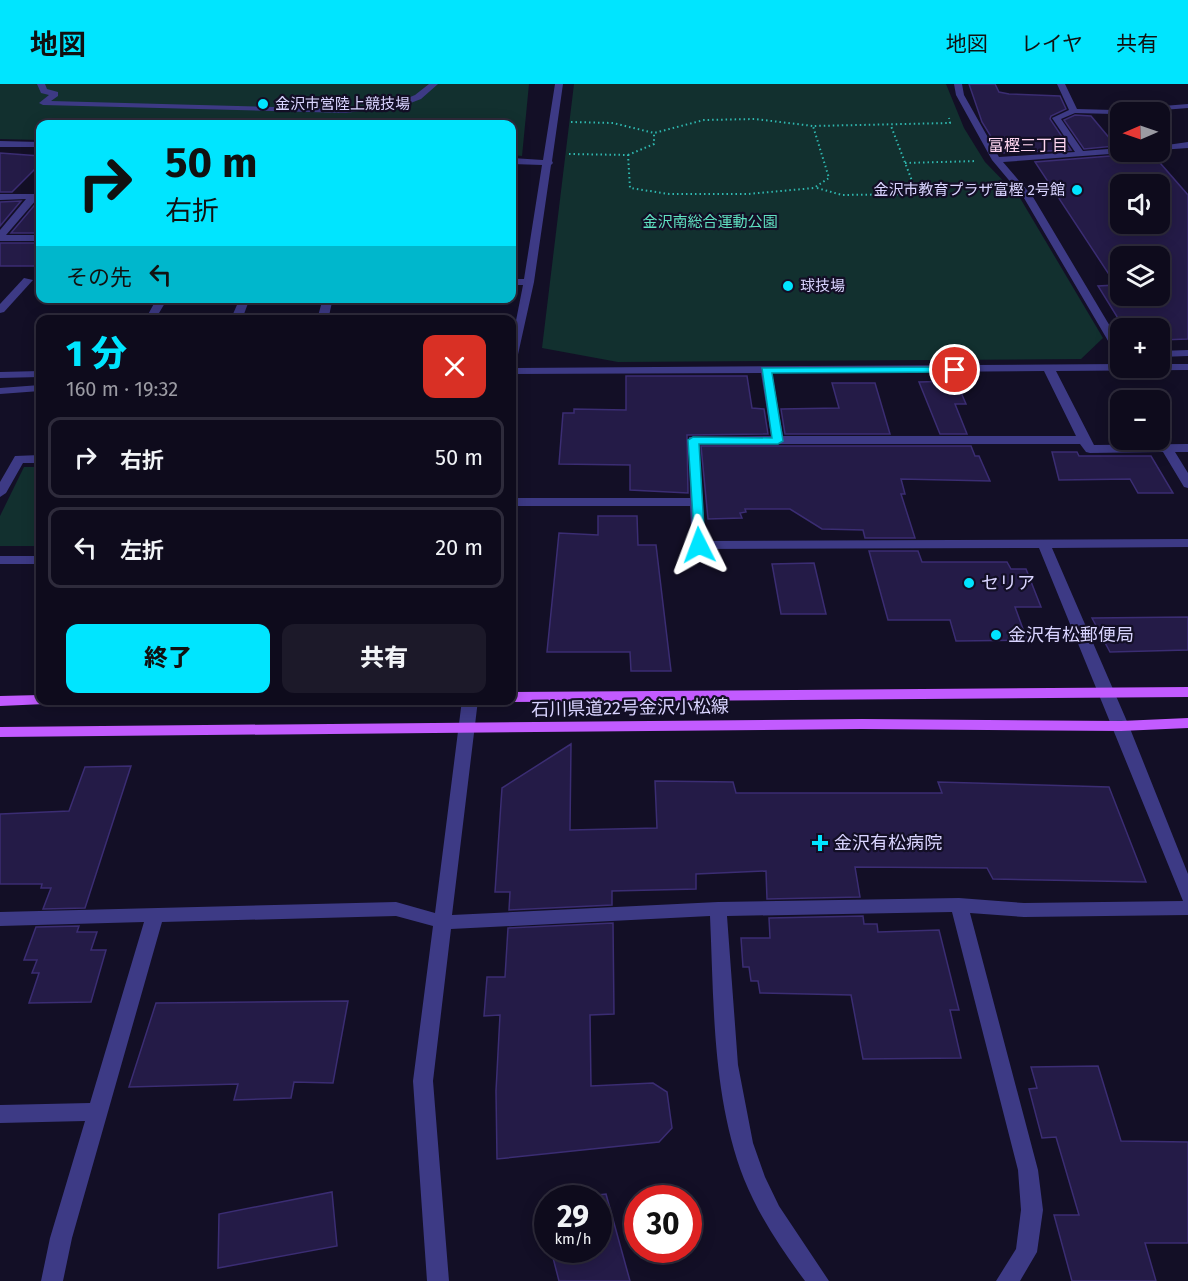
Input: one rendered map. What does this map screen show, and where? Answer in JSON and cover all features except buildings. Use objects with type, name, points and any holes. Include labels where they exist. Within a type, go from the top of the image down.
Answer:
[{"type":"main road","name":"石川県道22号金沢小松線","points":[[516,698],[1188,692]]},
{"type":"main road","points":[[0,701],[36,700]]},
{"type":"main road","name":"石川県道22号金沢小松線","points":[[0,732],[862,724],[1121,726],[1188,723]]},
{"type":"street","points":[[41,84],[44,91],[55,94],[43,103],[321,112],[390,106],[418,98],[434,84]]},
{"type":"street","points":[[516,345],[529,282],[559,84]]},
{"type":"street","points":[[958,84],[960,95],[996,160],[1028,197],[1110,334]]},
{"type":"street","points":[[1061,84],[1074,111]]},
{"type":"street","points":[[1081,154],[1056,118],[1074,111],[1113,112],[1188,106]]},
{"type":"street","points":[[0,144],[36,146]]},
{"type":"street","points":[[1170,147],[1188,145]]},
{"type":"street","points":[[996,160],[1110,152]]},
{"type":"street","points":[[516,161],[549,158]]},
{"type":"street","points":[[0,197],[36,196]]},
{"type":"street","points":[[0,237],[36,197]]},
{"type":"street","points":[[0,237],[36,237]]},
{"type":"street","points":[[0,310],[28,280]]},
{"type":"street","points":[[516,282],[529,282]]},
{"type":"street","points":[[1170,354],[1188,353]]},
{"type":"street","points":[[1106,369],[1110,365]]},
{"type":"street","points":[[516,371],[1188,367]]},
{"type":"street","points":[[1049,369],[1083,440],[1090,449],[1110,449]]},
{"type":"street","points":[[766,370],[778,441]]},
{"type":"street","points":[[0,375],[36,374]]},
{"type":"street","points":[[0,391],[36,388]]},
{"type":"street","points":[[1083,440],[693,440],[699,545],[1188,543]]},
{"type":"street","points":[[1170,448],[1188,448]]},
{"type":"street","points":[[1168,450],[1188,484]]},
{"type":"street","points":[[0,493],[19,459],[36,459]]},
{"type":"street","points":[[516,502],[697,502]]},
{"type":"street","points":[[1044,544],[1121,726],[1188,896]]},
{"type":"street","points":[[0,560],[36,560]]},
{"type":"street","points":[[438,1281],[423,1081],[469,705]]},
{"type":"street","points":[[959,905],[1028,1170],[1032,1210],[1026,1252],[1007,1281]]},
{"type":"street","points":[[0,919],[396,909],[443,922],[718,909],[959,905],[1024,910],[1188,908]]},
{"type":"street","points":[[718,909],[731,1088],[748,1159],[770,1212],[818,1281]]},
{"type":"street","points":[[52,1281],[61,1238],[155,915]]},
{"type":"street","points":[[0,1114],[98,1112]]},
{"type":"path","points":[[555,122],[613,123],[654,133],[704,120],[755,119],[813,126],[891,126],[950,123],[948,116]]},
{"type":"path","points":[[813,126],[829,178],[817,188]]},
{"type":"path","points":[[628,155],[630,188],[647,193],[744,193],[817,188],[842,195],[917,194],[891,126]]},
{"type":"path","points":[[549,158],[628,155],[654,144],[654,133]]},
{"type":"path","points":[[905,163],[996,160]]},
{"type":"green space","name":"金沢市営陸上競技場","points":[[0,84],[529,84],[522,156],[516,155],[516,120],[36,120],[36,140],[0,139]]},
{"type":"green space","name":"金沢南総合運動公園","points":[[574,84],[946,84],[964,128],[985,162],[1020,198],[1103,338],[1081,359],[618,362],[542,348]]},
{"type":"green space","points":[[24,467],[36,467],[36,546],[0,546],[0,516]]},
{"type":"place","name":"金沢市営陸上競技場","points":[[263,104]]},
{"type":"place","name":"金沢市教育プラザ富樫 2号館","points":[[1077,190]]},
{"type":"place","name":"球技場","points":[[788,286]]},
{"type":"place","name":"セリア","points":[[969,583]]},
{"type":"place","name":"金沢有松郵便局","points":[[996,635]]},
{"type":"place","name":"金沢有松病院","points":[[820,843]]},
{"type":"district","name":"富樫三丁目","points":[[1028,145]]},
{"type":"route","points":[[699,545],[693,440],[778,441],[766,370],[955,370]]}]
